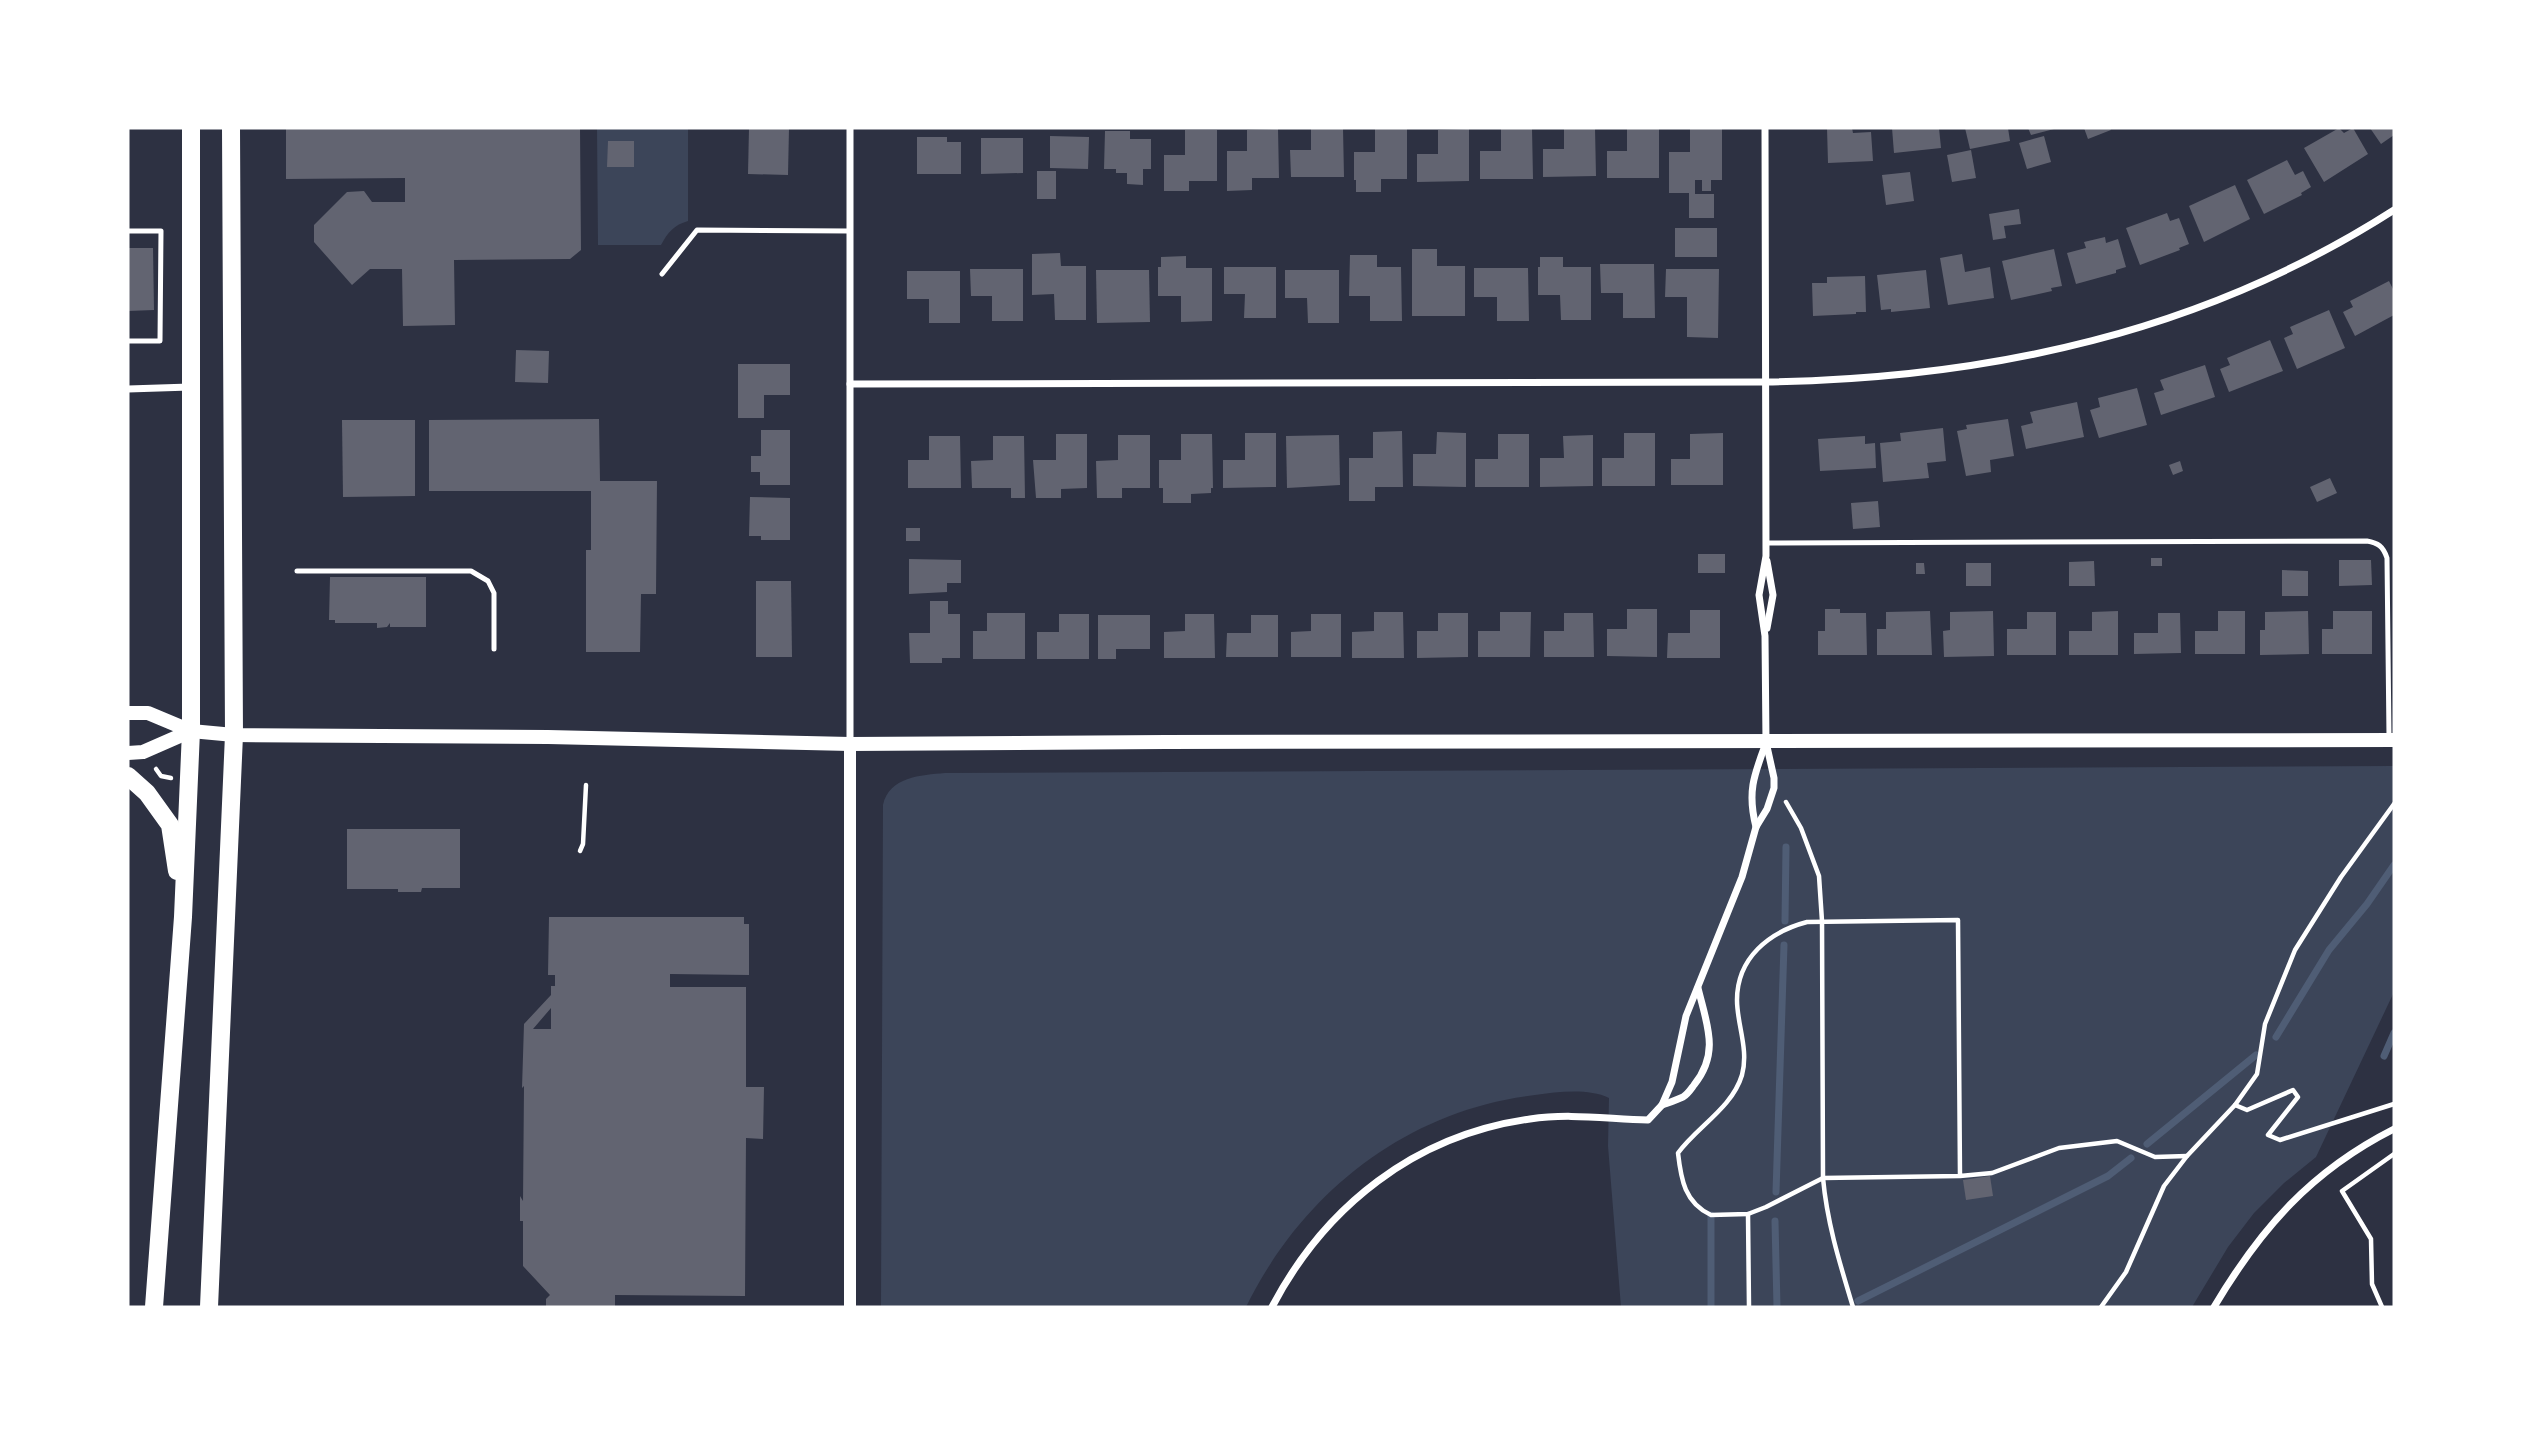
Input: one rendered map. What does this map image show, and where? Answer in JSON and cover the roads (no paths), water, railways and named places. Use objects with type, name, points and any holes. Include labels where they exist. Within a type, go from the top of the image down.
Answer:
[{"type":"main road","points":[[154,1307],[183,917],[191,731],[191,128]]},
{"type":"main road","points":[[209,1307],[234,735],[231,128]]},
{"type":"main road","points":[[128,713],[148,713],[191,731],[234,735],[548,737],[850,744],[2392,740]]},
{"type":"main road","points":[[128,753],[143,752],[191,731]]},
{"type":"main road","points":[[128,776],[147,793],[170,825],[183,917]]},
{"type":"street","points":[[850,128],[850,1307]]},
{"type":"street","points":[[1272,1307],[1281,1289],[1320,1233],[1367,1188],[1410,1160],[1465,1134],[1497,1125],[1530,1118],[1563,1116],[1648,1120],[1662,1105],[1675,1072],[1686,1016],[1742,877],[1756,827],[1767,810],[1774,788],[1766,742],[1766,636],[1759,595],[1766,556],[1765,128]]},
{"type":"street","points":[[850,384],[1766,382],[1920,374],[2051,352],[2108,338],[2201,306],[2330,247],[2394,210]]},
{"type":"street","points":[[128,389],[191,387]]},
{"type":"street","points":[[1766,556],[1773,595],[1766,636]]},
{"type":"street","points":[[1756,827],[1751,808],[1751,783],[1766,742]]},
{"type":"street","points":[[1662,1105],[1686,1096],[1708,1064],[1710,1054],[1706,1021],[1698,988]]},
{"type":"street","points":[[2214,1307],[2250,1249],[2292,1200],[2328,1169],[2394,1129]]},
{"type":"lane","points":[[662,274],[697,230],[850,232]]},
{"type":"lane","points":[[128,231],[161,231],[160,341],[128,341]]},
{"type":"lane","points":[[1766,543],[2376,543],[2384,549],[2387,558],[2392,740]]},
{"type":"lane","points":[[297,571],[471,571],[488,581],[494,593],[494,649]]},
{"type":"waterway","points":[[1785,921],[1786,847]]},
{"type":"waterway","points":[[2276,1037],[2329,950],[2367,904],[2394,865]]},
{"type":"waterway","points":[[1776,1192],[1784,945]]},
{"type":"waterway","points":[[2384,1056],[2394,1033]]},
{"type":"waterway","points":[[2147,1144],[2256,1055]]},
{"type":"waterway","points":[[1858,1301],[2108,1176],[2131,1158]]},
{"type":"waterway","points":[[1711,1215],[1711,1307]]},
{"type":"waterway","points":[[1775,1221],[1777,1307]]}]
